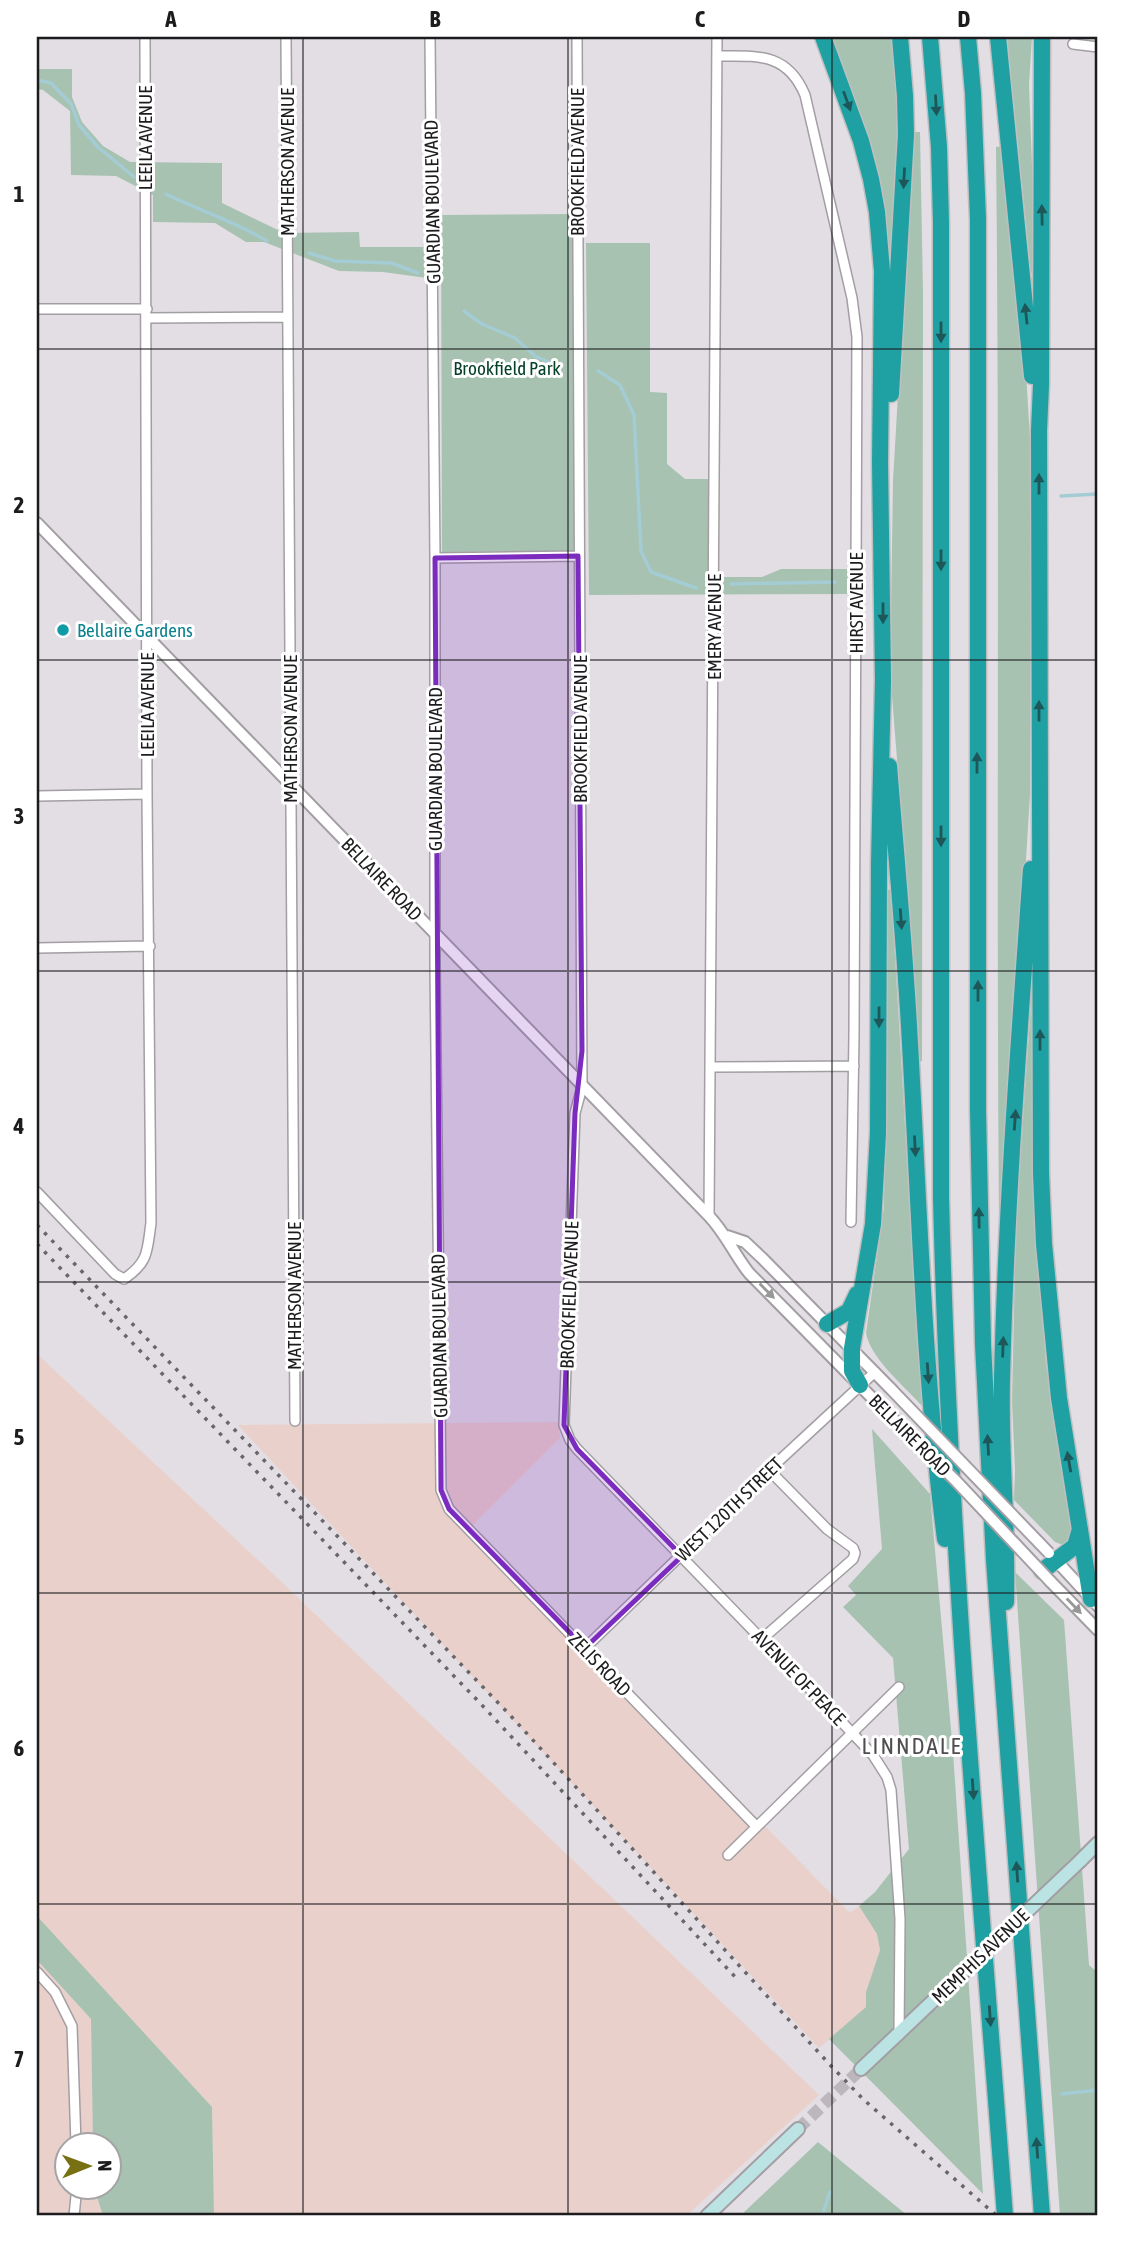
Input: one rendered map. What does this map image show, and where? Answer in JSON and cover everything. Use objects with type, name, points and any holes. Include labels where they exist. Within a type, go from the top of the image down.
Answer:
[{"type":"highway","points":[[823,37],[861,141],[871,179],[881,247],[883,680],[876,1191],[852,1349],[852,1370],[860,1385]]},
{"type":"highway","points":[[883,547],[905,170],[905,96],[900,37]]},
{"type":"highway","points":[[930,37],[939,148],[941,222],[941,1197],[952,1479],[1004,2216]]},
{"type":"highway","points":[[968,37],[978,228],[979,1224],[992,1519],[1042,2216]]},
{"type":"highway","points":[[998,37],[1039,431]]},
{"type":"highway","points":[[1042,37],[1039,431],[1041,1159],[1044,1244],[1059,1398],[1095,1603]]},
{"type":"highway","points":[[883,680],[909,1025],[930,1396],[942,1511],[964,1672]]},
{"type":"highway","points":[[1004,1685],[1007,1548],[1002,1381],[1005,1281],[1039,779]]},
{"type":"highway","points":[[827,1324],[852,1307],[865,1268]]},
{"type":"highway","points":[[1046,1576],[1052,1557],[1075,1546],[1080,1529]]},
{"type":"main road","name":"MEMPHIS AVENUE","points":[[862,2069],[1098,1843]]},
{"type":"main road","points":[[707,2216],[798,2129]]},
{"type":"street","name":"LEEILA AVENUE","points":[[37,1192],[115,1274],[124,1279],[140,1268],[147,1252],[151,1223],[145,37]]},
{"type":"street","name":"MATHERSON AVENUE","points":[[286,37],[295,1421]]},
{"type":"street","name":"GUARDIAN BOULEVARD","points":[[430,37],[440,1485],[444,1501]]},
{"type":"street","name":"BROOKFIELD AVENUE","points":[[564,1420],[575,1114],[582,1087],[577,37]]},
{"type":"street","name":"EMERY AVENUE","points":[[709,1216],[717,37]]},
{"type":"street","points":[[1073,44],[1098,47]]},
{"type":"street","name":"HIRST AVENUE","points":[[717,56],[760,56],[776,61],[788,69],[800,83],[805,95],[855,317],[854,1066],[851,1222]]},
{"type":"street","points":[[37,310],[288,317]]},
{"type":"street","name":"BELLAIRE ROAD","points":[[37,523],[709,1216],[727,1236],[736,1256],[749,1273],[1098,1630]]},
{"type":"street","points":[[435,558],[578,556]]},
{"type":"street","points":[[37,796],[147,794]]},
{"type":"street","points":[[37,948],[150,946]]},
{"type":"street","points":[[712,1067],[854,1066]]},
{"type":"street","name":"BELLAIRE ROAD","points":[[727,1236],[745,1242],[875,1372],[1095,1603]]},
{"type":"street","name":"WEST 120TH STREET","points":[[585,1648],[875,1372]]},
{"type":"street","name":"AVENUE OF PEACE","points":[[564,1420],[572,1443],[853,1733],[880,1765],[892,1796],[900,1919],[898,2035]]},
{"type":"street","points":[[762,1639],[853,1559],[855,1553],[853,1548],[827,1529],[769,1470]]},
{"type":"street","name":"ZELIS ROAD","points":[[444,1501],[756,1826]]},
{"type":"street","points":[[727,1855],[900,1687]]},
{"type":"street","points":[[37,1972],[55,1992],[72,2026],[76,2130]]},
{"type":"highlighted area","points":[[578,556],[582,1051],[575,1113],[564,1425],[577,1449],[682,1556],[585,1648],[449,1509],[441,1490],[435,558]]},
{"type":"shaded area","points":[[37,1354],[273,1574],[819,2095],[686,2216],[214,2216],[212,2107],[37,1916]]},
{"type":"shaded area","points":[[559,1422],[560,1438],[472,1526],[850,1913],[859,1906],[877,1934],[880,1950],[866,1992],[866,2007],[819,2048],[238,1425]]},
{"type":"shaded area","points":[[37,1960],[91,2019],[93,2130],[52,2130],[52,2200],[98,2200],[103,2216],[37,2216]]},
{"type":"green space","points":[[832,37],[893,37],[898,142],[890,316],[865,134]]},
{"type":"green space","points":[[1007,37],[1032,37],[1029,84],[1036,273],[1031,273]]},
{"type":"green space","points":[[37,69],[72,69],[72,97],[82,122],[103,146],[130,162],[222,163],[222,203],[284,233],[359,232],[360,247],[427,247],[427,278],[383,272],[339,271],[264,242],[246,242],[215,223],[153,222],[153,195],[116,176],[71,175],[70,111],[43,90],[37,89]]},
{"type":"green space","points":[[913,132],[920,132],[923,292],[922,1061],[917,1062],[911,936],[892,696],[891,611],[893,481]]},
{"type":"green space","points":[[1003,146],[1024,340],[1031,455],[1030,794],[1004,1223],[999,1224],[996,147]]},
{"type":"green space","name":"Brookfield Park","points":[[572,214],[575,551],[442,552],[441,215]]},
{"type":"green space","points":[[586,243],[650,243],[650,392],[667,393],[667,464],[685,479],[711,479],[710,577],[762,577],[781,569],[851,569],[850,594],[589,595]]},
{"type":"green space","points":[[891,889],[924,1408],[881,1362],[866,1333],[884,1207],[886,905],[887,890]]},
{"type":"green space","points":[[1031,1004],[1034,1004],[1038,1254],[1046,1364],[1073,1525],[1072,1538],[1063,1545],[1055,1542],[1014,1500],[1012,1402],[1016,1220]]},
{"type":"green space","points":[[872,1429],[930,1494],[953,1752],[983,2194],[829,2039],[866,2007],[866,1992],[880,1950],[877,1934],[859,1906],[875,1892],[909,1849],[893,1658],[843,1607],[856,1595],[848,1586],[882,1549]]},
{"type":"green space","points":[[1015,1572],[1064,1620],[1089,1965],[1098,1973],[1098,2216],[1060,2216]]},
{"type":"green space","points":[[37,1916],[212,2107],[214,2216],[103,2216],[98,2200],[122,2200],[122,2130],[93,2130],[91,2019],[37,1960]]},
{"type":"green space","points":[[818,2142],[908,2216],[740,2216]]},
{"type":"waterway","points":[[37,80],[51,83],[71,104],[79,125],[98,147],[134,177]]},
{"type":"waterway","points":[[166,194],[267,241]]},
{"type":"waterway","points":[[309,253],[335,261],[391,263],[418,273]]},
{"type":"waterway","points":[[464,311],[482,324],[515,338],[535,356],[551,363]]},
{"type":"waterway","points":[[598,371],[620,385],[634,415],[641,551],[651,572],[696,588]]},
{"type":"waterway","points":[[1061,496],[1098,494]]},
{"type":"waterway","points":[[731,584],[835,582]]},
{"type":"waterway","points":[[1062,2094],[1098,2090]]},
{"type":"waterway","points":[[822,2216],[830,2192]]},
{"type":"tunnel","points":[[798,2129],[861,2069]]},
{"type":"railway","points":[[37,1225],[509,1714],[832,2067],[864,2100],[997,2216]]},
{"type":"railway","points":[[37,1244],[480,1703],[738,1980]]},
{"type":"place","name":"Bellaire Gardens","points":[[63,630]]},
{"type":"district","name":"LINNDALE","points":[[912,1746]]}]
